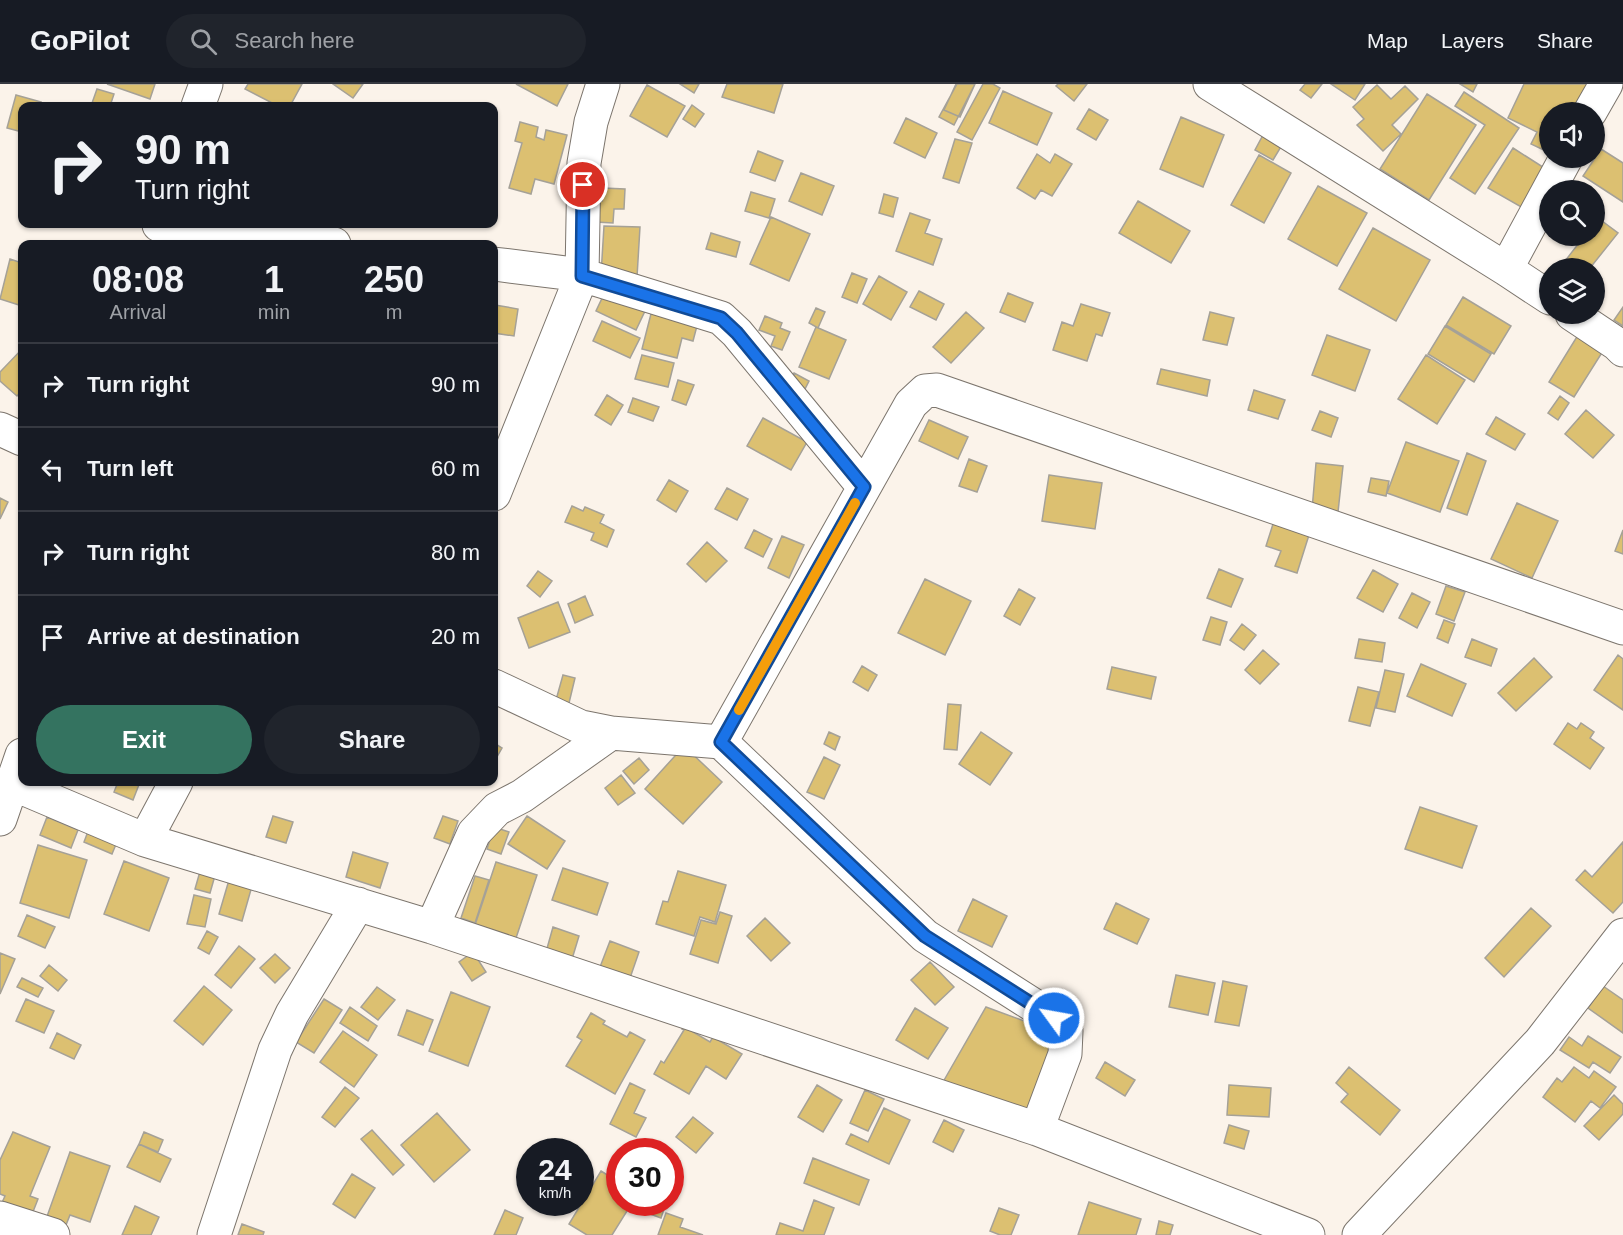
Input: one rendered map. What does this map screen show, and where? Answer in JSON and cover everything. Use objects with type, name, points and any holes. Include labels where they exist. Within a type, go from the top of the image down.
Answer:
[{"type":"street","points":[[199,102],[206,84]]},
{"type":"street","points":[[498,484],[582,276],[584,163],[591,122],[603,84]]},
{"type":"street","points":[[1210,84],[1539,291]]},
{"type":"street","points":[[1596,102],[1606,84]]},
{"type":"street","points":[[1506,269],[1561,168]]},
{"type":"street","points":[[157,231],[280,240]]},
{"type":"street","points":[[498,265],[582,276],[721,318],[737,333],[864,487]]},
{"type":"street","points":[[1586,324],[1623,350]]},
{"type":"street","points":[[721,742],[911,404],[925,391],[937,390],[1623,628]]},
{"type":"street","points":[[0,429],[18,437]]},
{"type":"street","points":[[498,688],[581,727],[611,733],[721,742],[925,936],[1054,1018],[1066,1031],[1065,1054],[1037,1129]]},
{"type":"street","points":[[432,927],[474,833],[497,809],[522,796],[611,733]]},
{"type":"street","points":[[0,819],[18,769]]},
{"type":"street","points":[[48,786],[145,840],[432,927],[1037,1129],[1308,1235]]},
{"type":"street","points":[[145,840],[174,786]]},
{"type":"street","points":[[214,1235],[274,1050],[292,1014],[358,904]]},
{"type":"street","points":[[1359,1235],[1540,1042],[1623,935]]},
{"type":"street","points":[[0,1218],[53,1235]]},
{"type":"building","points":[[107,84],[155,84],[150,99]]},
{"type":"building","points":[[248,84],[302,84],[292,102],[270,102],[245,89]]},
{"type":"building","points":[[333,84],[363,84],[353,98]]},
{"type":"building","points":[[516,84],[568,84],[557,106]]},
{"type":"building","points":[[680,84],[699,84],[694,93]]},
{"type":"building","points":[[727,84],[783,84],[774,113],[722,97]]},
{"type":"building","points":[[956,84],[975,84],[960,117],[944,110]]},
{"type":"building","points":[[957,84],[975,84],[954,125],[939,117]]},
{"type":"building","points":[[983,84],[993,84],[1000,88],[972,140],[957,132]]},
{"type":"building","points":[[1058,84],[1087,84],[1074,101],[1056,86]]},
{"type":"building","points":[[1305,84],[1322,84],[1311,98],[1300,90]]},
{"type":"building","points":[[1331,84],[1365,84],[1355,100]]},
{"type":"building","points":[[1460,84],[1477,84],[1473,92]]},
{"type":"building","points":[[1524,84],[1592,84],[1583,102],[1539,102],[1539,148],[1531,144],[1537,132],[1508,118]]},
{"type":"building","points":[[647,85],[685,106],[667,137],[630,116]]},
{"type":"building","points":[[1377,85],[1391,99],[1405,86],[1418,99],[1392,125],[1401,134],[1383,151],[1357,125],[1364,119],[1353,107]]},
{"type":"building","points":[[97,89],[114,94],[111,102],[92,102]]},
{"type":"building","points":[[1003,91],[1052,113],[1037,145],[989,123]]},
{"type":"building","points":[[1464,92],[1519,128],[1475,194],[1450,178],[1485,125],[1455,106]]},
{"type":"building","points":[[1427,94],[1476,125],[1429,200],[1380,169]]},
{"type":"building","points":[[16,95],[41,102],[18,102],[18,131],[7,128]]},
{"type":"building","points":[[692,105],[704,114],[695,127],[683,119]]},
{"type":"building","points":[[1089,109],[1108,120],[1096,140],[1077,129]]},
{"type":"building","points":[[1181,117],[1224,135],[1203,187],[1160,169]]},
{"type":"building","points":[[906,118],[937,133],[925,158],[894,143]]},
{"type":"building","points":[[520,122],[538,127],[536,137],[544,140],[546,130],[567,135],[554,184],[535,179],[531,194],[509,188],[522,143],[515,141]]},
{"type":"building","points":[[1263,135],[1282,145],[1273,160],[1255,150]]},
{"type":"building","points":[[955,139],[972,143],[959,183],[943,178]]},
{"type":"building","points":[[1513,148],[1539,165],[1539,168],[1546,169],[1523,208],[1488,188]]},
{"type":"building","points":[[758,151],[783,161],[775,181],[750,172]]},
{"type":"building","points":[[1605,152],[1623,163],[1623,202],[1605,190],[1605,180],[1589,180],[1583,176],[1588,168],[1605,168]]},
{"type":"building","points":[[1037,154],[1050,163],[1055,154],[1072,164],[1052,196],[1041,190],[1035,199],[1017,188]]},
{"type":"building","points":[[1259,155],[1291,173],[1264,223],[1231,205]]},
{"type":"building","points":[[801,173],[834,186],[822,215],[789,201]]},
{"type":"building","points":[[1318,186],[1367,213],[1337,266],[1288,239]]},
{"type":"building","points":[[603,188],[625,189],[624,209],[614,209],[613,223],[596,222],[596,201],[602,201]]},
{"type":"building","points":[[751,192],[775,199],[769,218],[745,211]]},
{"type":"building","points":[[884,194],[898,198],[893,217],[879,213]]},
{"type":"building","points":[[1138,201],[1190,231],[1171,263],[1119,233]]},
{"type":"building","points":[[910,213],[930,220],[925,233],[942,239],[933,265],[896,251]]},
{"type":"building","points":[[771,217],[810,234],[789,281],[750,264]]},
{"type":"building","points":[[1605,223],[1618,233],[1598,258],[1567,258],[1577,246],[1605,246]]},
{"type":"building","points":[[604,226],[640,227],[637,277],[601,275]]},
{"type":"building","points":[[1373,228],[1430,260],[1396,321],[1339,289]]},
{"type":"building","points":[[711,233],[740,242],[736,257],[706,249]]},
{"type":"building","points":[[10,259],[18,262],[18,305],[0,299]]},
{"type":"building","points":[[852,273],[867,279],[857,303],[842,297]]},
{"type":"building","points":[[879,276],[907,292],[891,320],[863,304]]},
{"type":"building","points":[[919,291],[944,304],[936,320],[910,307]]},
{"type":"building","points":[[605,292],[645,311],[636,330],[596,311]]},
{"type":"building","points":[[1008,293],[1033,303],[1025,322],[1000,312]]},
{"type":"building","points":[[1463,297],[1511,326],[1494,354],[1446,325]]},
{"type":"building","points":[[1081,304],[1110,313],[1102,336],[1096,334],[1087,361],[1053,350],[1062,322],[1073,326]]},
{"type":"building","points":[[498,306],[518,309],[514,336],[498,334]]},
{"type":"building","points":[[1623,307],[1623,326],[1614,320]]},
{"type":"building","points":[[816,308],[825,312],[818,328],[809,323]]},
{"type":"building","points":[[652,310],[698,322],[693,341],[682,338],[677,358],[642,349]]},
{"type":"building","points":[[966,312],[984,328],[951,363],[933,347]]},
{"type":"building","points":[[1210,312],[1234,318],[1227,345],[1203,340]]},
{"type":"building","points":[[765,316],[782,323],[780,328],[790,332],[782,350],[771,346],[775,336],[759,330]]},
{"type":"building","points":[[602,321],[640,338],[630,358],[593,341]]},
{"type":"building","points":[[1445,326],[1491,354],[1474,382],[1428,354]]},
{"type":"building","points":[[816,327],[846,340],[829,379],[799,367]]},
{"type":"building","points":[[1327,335],[1370,350],[1355,391],[1312,375]]},
{"type":"building","points":[[1578,335],[1603,351],[1574,397],[1549,382]]},
{"type":"building","points":[[18,353],[17,396],[0,381],[0,372]]},
{"type":"building","points":[[642,355],[674,363],[668,387],[635,379]]},
{"type":"building","points":[[1426,355],[1465,380],[1437,424],[1398,399]]},
{"type":"building","points":[[1161,369],[1210,380],[1207,396],[1157,384]]},
{"type":"building","points":[[794,373],[809,381],[797,405],[781,396]]},
{"type":"building","points":[[678,380],[694,385],[686,405],[672,400]]},
{"type":"building","points":[[1254,390],[1285,400],[1278,419],[1248,410]]},
{"type":"building","points":[[607,395],[623,405],[611,425],[595,415]]},
{"type":"building","points":[[1560,396],[1569,403],[1558,420],[1548,413]]},
{"type":"building","points":[[633,398],[659,407],[653,421],[628,412]]},
{"type":"building","points":[[1586,410],[1614,435],[1593,458],[1565,434]]},
{"type":"building","points":[[1320,411],[1338,418],[1331,437],[1312,430]]},
{"type":"building","points":[[1496,417],[1525,434],[1515,450],[1486,434]]},
{"type":"building","points":[[763,418],[807,442],[791,470],[747,446]]},
{"type":"building","points":[[929,420],[968,437],[958,459],[919,441]]},
{"type":"building","points":[[1406,442],[1459,461],[1440,512],[1387,493]]},
{"type":"building","points":[[1467,453],[1486,461],[1467,515],[1447,508]]},
{"type":"building","points":[[969,459],[987,466],[977,492],[959,486]]},
{"type":"building","points":[[1316,463],[1343,466],[1338,512],[1312,510]]},
{"type":"building","points":[[1049,475],[1102,483],[1095,529],[1042,521]]},
{"type":"building","points":[[1371,478],[1389,481],[1386,496],[1368,492]]},
{"type":"building","points":[[669,480],[688,491],[676,512],[657,500]]},
{"type":"building","points":[[727,488],[748,499],[737,520],[715,509]]},
{"type":"building","points":[[0,498],[8,502],[0,519]]},
{"type":"building","points":[[1517,503],[1558,521],[1532,578],[1491,559]]},
{"type":"building","points":[[572,506],[583,511],[585,507],[604,515],[600,523],[614,530],[607,547],[591,540],[594,533],[565,522]]},
{"type":"building","points":[[1273,524],[1309,535],[1297,573],[1275,566],[1281,551],[1266,546]]},
{"type":"building","points":[[754,530],[772,539],[763,557],[745,548]]},
{"type":"building","points":[[1623,530],[1623,554],[1615,551]]},
{"type":"building","points":[[782,536],[804,545],[789,578],[768,568]]},
{"type":"building","points":[[707,542],[727,561],[706,582],[687,564]]},
{"type":"building","points":[[1219,569],[1243,579],[1231,607],[1207,598]]},
{"type":"building","points":[[1373,570],[1398,584],[1383,612],[1357,598]]},
{"type":"building","points":[[538,571],[552,581],[540,597],[527,586]]},
{"type":"building","points":[[925,579],[971,601],[945,655],[898,633]]},
{"type":"building","points":[[1446,586],[1465,592],[1454,621],[1436,614]]},
{"type":"building","points":[[1019,589],[1035,598],[1020,625],[1004,616]]},
{"type":"building","points":[[1412,593],[1430,602],[1417,628],[1399,618]]},
{"type":"building","points":[[585,596],[593,615],[575,623],[568,604]]},
{"type":"building","points":[[558,602],[570,632],[529,648],[518,618]]},
{"type":"building","points":[[1211,617],[1227,622],[1220,645],[1203,640]]},
{"type":"building","points":[[1444,620],[1455,624],[1448,643],[1437,638]]},
{"type":"building","points":[[1242,624],[1256,635],[1244,650],[1230,640]]},
{"type":"building","points":[[1359,639],[1385,643],[1382,662],[1355,658]]},
{"type":"building","points":[[1472,639],[1497,649],[1491,666],[1465,657]]},
{"type":"building","points":[[1263,650],[1279,664],[1260,684],[1245,670]]},
{"type":"building","points":[[1618,655],[1623,659],[1623,710],[1594,690]]},
{"type":"building","points":[[1534,658],[1552,677],[1516,711],[1498,693]]},
{"type":"building","points":[[1421,664],[1466,684],[1452,716],[1407,696]]},
{"type":"building","points":[[862,666],[877,675],[868,691],[853,682]]},
{"type":"building","points":[[1112,667],[1156,677],[1151,699],[1107,689]]},
{"type":"building","points":[[1385,670],[1404,674],[1395,712],[1376,708]]},
{"type":"building","points":[[563,675],[575,678],[569,703],[556,700]]},
{"type":"building","points":[[1358,687],[1379,692],[1370,726],[1349,721]]},
{"type":"building","points":[[948,704],[961,705],[957,750],[944,749]]},
{"type":"building","points":[[1568,723],[1577,729],[1581,723],[1594,732],[1590,738],[1604,748],[1590,769],[1554,744]]},
{"type":"building","points":[[829,732],[840,737],[835,750],[824,744]]},
{"type":"building","points":[[981,732],[1012,753],[990,785],[959,764]]},
{"type":"building","points":[[684,746],[722,782],[683,824],[645,789]]},
{"type":"building","points":[[824,757],[840,765],[824,799],[807,792]]},
{"type":"building","points":[[639,758],[649,770],[634,784],[623,771]]},
{"type":"building","points":[[621,775],[635,793],[618,805],[605,788]]},
{"type":"building","points":[[116,786],[138,786],[133,800],[114,792]]},
{"type":"building","points":[[1420,807],[1477,826],[1462,868],[1405,849]]},
{"type":"building","points":[[273,816],[293,822],[286,843],[266,837]]},
{"type":"building","points":[[443,816],[458,821],[450,844],[434,838]]},
{"type":"building","points":[[527,816],[565,841],[547,869],[508,844]]},
{"type":"building","points":[[47,817],[78,830],[71,848],[40,835]]},
{"type":"building","points":[[90,826],[119,837],[112,854],[84,842]]},
{"type":"building","points":[[494,827],[509,832],[501,854],[487,849]]},
{"type":"building","points":[[1623,842],[1623,902],[1613,913],[1576,880],[1585,870],[1592,877]]},
{"type":"building","points":[[38,845],[87,860],[69,918],[20,903]]},
{"type":"building","points":[[353,852],[388,863],[380,888],[346,877]]},
{"type":"building","points":[[124,861],[169,878],[149,931],[104,914]]},
{"type":"building","points":[[496,862],[537,875],[516,938],[475,925]]},
{"type":"building","points":[[201,868],[216,872],[210,893],[195,889]]},
{"type":"building","points":[[563,868],[608,883],[597,915],[552,900]]},
{"type":"building","points":[[678,871],[726,885],[715,922],[700,917],[694,936],[656,924],[663,901],[668,902]]},
{"type":"building","points":[[475,876],[489,880],[475,923],[461,918]]},
{"type":"building","points":[[229,880],[252,886],[242,921],[219,914]]},
{"type":"building","points":[[194,895],[211,899],[205,927],[187,924]]},
{"type":"building","points":[[973,899],[1007,916],[992,947],[958,931]]},
{"type":"building","points":[[1116,903],[1149,919],[1137,944],[1104,929]]},
{"type":"building","points":[[1531,908],[1551,926],[1504,977],[1485,958]]},
{"type":"building","points":[[720,912],[732,916],[718,963],[690,954],[701,920],[716,924]]},
{"type":"building","points":[[27,915],[55,927],[45,948],[18,936]]},
{"type":"building","points":[[765,918],[790,943],[771,961],[747,936]]},
{"type":"building","points":[[553,927],[579,936],[572,959],[546,952]]},
{"type":"building","points":[[207,931],[218,937],[209,954],[198,948]]},
{"type":"building","points":[[610,941],[639,952],[630,978],[600,967]]},
{"type":"building","points":[[239,946],[255,959],[231,988],[215,975]]},
{"type":"building","points":[[473,952],[486,972],[472,981],[459,962]]},
{"type":"building","points":[[0,953],[15,959],[0,994]]},
{"type":"building","points":[[275,954],[290,968],[275,983],[260,968]]},
{"type":"building","points":[[930,962],[954,987],[935,1005],[911,980]]},
{"type":"building","points":[[49,965],[67,980],[58,991],[40,976]]},
{"type":"building","points":[[1176,975],[1215,983],[1208,1015],[1169,1007]]},
{"type":"building","points":[[22,978],[43,988],[38,997],[17,987]]},
{"type":"building","points":[[1223,981],[1247,986],[1239,1026],[1215,1022]]},
{"type":"building","points":[[204,986],[232,1010],[203,1045],[174,1021]]},
{"type":"building","points":[[1603,986],[1623,1000],[1623,1033],[1588,1008]]},
{"type":"building","points":[[377,987],[395,1000],[378,1020],[361,1007]]},
{"type":"building","points":[[451,992],[490,1007],[468,1066],[429,1051]]},
{"type":"building","points":[[26,999],[54,1011],[44,1033],[16,1021]]},
{"type":"building","points":[[324,999],[342,1010],[314,1053],[296,1042]]},
{"type":"building","points":[[350,1007],[377,1026],[368,1041],[340,1023]]},
{"type":"building","points":[[986,1007],[1057,1033],[1027,1113],[943,1082]]},
{"type":"building","points":[[915,1008],[948,1028],[928,1059],[896,1040]]},
{"type":"building","points":[[407,1010],[433,1020],[423,1045],[398,1035]]},
{"type":"building","points":[[591,1013],[605,1021],[603,1024],[627,1037],[630,1032],[645,1040],[615,1094],[566,1066],[582,1040],[577,1037]]},
{"type":"building","points":[[683,1026],[710,1042],[713,1037],[742,1054],[726,1079],[706,1066],[689,1094],[654,1074],[661,1061],[664,1063],[684,1030]]},
{"type":"building","points":[[343,1031],[377,1055],[354,1087],[320,1062]]},
{"type":"building","points":[[57,1033],[81,1045],[74,1059],[50,1048]]},
{"type":"building","points":[[1588,1036],[1621,1057],[1610,1073],[1593,1062],[1589,1068],[1560,1050],[1569,1037],[1582,1046]]},
{"type":"building","points":[[1105,1062],[1135,1080],[1125,1096],[1096,1078]]},
{"type":"building","points":[[1349,1067],[1400,1110],[1380,1135],[1341,1102],[1348,1094],[1336,1083]]},
{"type":"building","points":[[1574,1067],[1589,1078],[1594,1071],[1616,1087],[1600,1108],[1591,1101],[1575,1122],[1543,1097],[1557,1078],[1562,1082]]},
{"type":"building","points":[[630,1083],[645,1090],[634,1113],[646,1118],[636,1137],[610,1124]]},
{"type":"building","points":[[817,1085],[842,1100],[823,1132],[798,1117]]},
{"type":"building","points":[[1229,1085],[1271,1088],[1269,1117],[1227,1115]]},
{"type":"building","points":[[345,1087],[359,1098],[335,1127],[322,1117]]},
{"type":"building","points":[[865,1090],[884,1099],[868,1131],[850,1123]]},
{"type":"building","points":[[1614,1095],[1623,1104],[1623,1114],[1599,1140],[1584,1126]]},
{"type":"building","points":[[884,1108],[910,1120],[889,1164],[846,1144],[851,1134],[868,1142]]},
{"type":"building","points":[[437,1113],[470,1150],[434,1182],[401,1145]]},
{"type":"building","points":[[693,1117],[713,1133],[696,1153],[684,1143],[684,1138],[676,1137]]},
{"type":"building","points":[[944,1120],[964,1130],[953,1152],[933,1142]]},
{"type":"building","points":[[1229,1125],[1249,1131],[1244,1149],[1224,1143]]},
{"type":"building","points":[[372,1130],[404,1165],[393,1175],[361,1139]]},
{"type":"building","points":[[13,1132],[50,1147],[30,1196],[38,1199],[27,1227],[0,1207],[5,1196],[0,1194],[0,1160]]},
{"type":"building","points":[[144,1132],[163,1140],[158,1152],[139,1144]]},
{"type":"building","points":[[139,1144],[171,1159],[160,1182],[127,1167]]},
{"type":"building","points":[[70,1152],[110,1166],[90,1222],[70,1215],[64,1230],[45,1222]]},
{"type":"building","points":[[813,1158],[869,1180],[859,1205],[804,1183]]},
{"type":"building","points":[[601,1171],[606,1174],[606,1216],[624,1216],[612,1235],[587,1235],[569,1224],[574,1216],[594,1216],[594,1183]]},
{"type":"building","points":[[352,1174],[375,1188],[355,1218],[333,1204]]},
{"type":"building","points":[[814,1200],[834,1208],[824,1235],[776,1235],[780,1223],[803,1231]]},
{"type":"building","points":[[1089,1202],[1141,1219],[1136,1235],[1078,1235]]},
{"type":"building","points":[[135,1206],[159,1217],[151,1235],[122,1235]]},
{"type":"building","points":[[999,1208],[1019,1215],[1011,1235],[1000,1235],[990,1231]]},
{"type":"building","points":[[505,1210],[523,1218],[516,1235],[494,1235]]},
{"type":"building","points":[[665,1216],[674,1216],[683,1219],[680,1227],[703,1235],[658,1235]]},
{"type":"building","points":[[1159,1221],[1173,1225],[1170,1235],[1156,1235]]},
{"type":"building","points":[[242,1224],[264,1232],[263,1235],[238,1235]]},
{"type":"slow traffic","points":[[739,710],[855,503]]},
{"type":"route","points":[[583,185],[582,276],[721,318],[737,333],[864,487],[721,742],[925,936],[1054,1018]]}]
